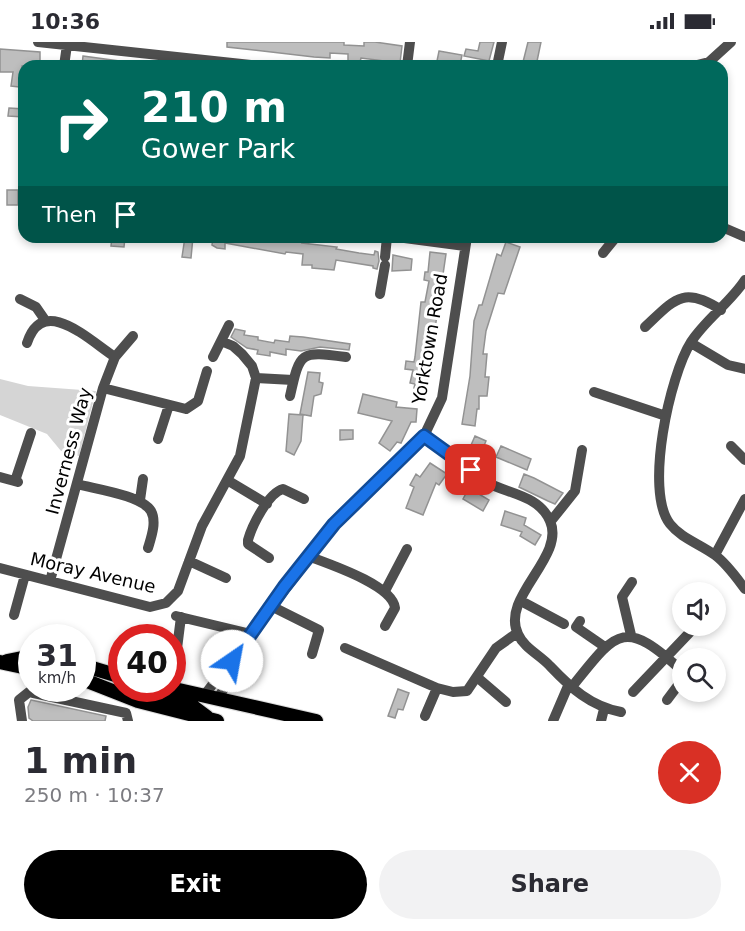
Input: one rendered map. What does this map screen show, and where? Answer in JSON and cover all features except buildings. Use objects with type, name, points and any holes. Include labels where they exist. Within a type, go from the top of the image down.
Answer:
[{"type":"main road","points":[[2,662],[18,659]]},
{"type":"main road","points":[[2,662],[18,666]]},
{"type":"main road","points":[[96,684],[138,701],[194,710],[217,700],[316,721]]},
{"type":"main road","name":"Yorktown Road","points":[[211,720],[217,700]]},
{"type":"main road","points":[[176,702],[211,720]]},
{"type":"street","points":[[38,42],[205,60]]},
{"type":"street","points":[[408,60],[410,42]]},
{"type":"street","points":[[498,60],[502,42]]},
{"type":"street","points":[[714,60],[731,42]]},
{"type":"street","points":[[65,60],[67,45]]},
{"type":"street","points":[[728,230],[745,237]]},
{"type":"street","points":[[380,294],[386,243]]},
{"type":"street","name":"Yorktown Road","points":[[194,710],[308,556],[362,494],[424,436],[442,398],[466,243]]},
{"type":"street","points":[[603,253],[611,243]]},
{"type":"street","points":[[745,280],[691,343],[670,394],[659,466],[662,506],[668,521],[677,532],[715,555],[729,568],[745,589]]},
{"type":"street","points":[[645,327],[675,299],[689,295],[703,298],[721,310]]},
{"type":"street","points":[[20,299],[36,308],[45,320]]},
{"type":"street","points":[[27,343],[31,329],[45,320],[63,322],[115,357]]},
{"type":"street","points":[[213,357],[229,325]]},
{"type":"street","name":"Inverness Way","points":[[50,581],[103,388],[115,357],[133,336]]},
{"type":"street","points":[[221,341],[242,354],[252,366],[256,378],[293,380]]},
{"type":"street","points":[[691,343],[728,365],[745,369]]},
{"type":"street","points":[[290,396],[297,363],[309,354],[346,357]]},
{"type":"street","points":[[103,388],[186,409],[197,403],[207,371]]},
{"type":"street","name":"Moray Avenue","points":[[0,568],[154,608],[166,603],[178,591],[202,526],[240,456],[256,378]]},
{"type":"street","points":[[594,392],[666,416]]},
{"type":"street","points":[[158,439],[169,405]]},
{"type":"street","points":[[0,477],[17,482],[31,434]]},
{"type":"street","points":[[424,436],[486,482],[539,504],[550,521],[553,534],[548,551],[520,601],[514,619],[518,633],[525,644],[602,716],[621,712]]},
{"type":"street","points":[[731,446],[745,460]]},
{"type":"street","points":[[550,521],[575,491],[582,450]]},
{"type":"street","points":[[140,500],[143,479]]},
{"type":"street","points":[[227,480],[267,504]]},
{"type":"street","points":[[77,484],[140,500],[152,512],[153,527],[148,548]]},
{"type":"street","points":[[269,558],[248,544],[253,529],[267,504],[274,493],[283,489],[304,500]]},
{"type":"street","points":[[715,555],[745,499]]},
{"type":"street","points":[[385,591],[407,549]]},
{"type":"street","points":[[308,556],[385,591],[394,601],[395,608],[385,626]]},
{"type":"street","points":[[189,561],[226,578]]},
{"type":"street","points":[[14,615],[25,575]]},
{"type":"street","points":[[631,635],[622,597],[632,582]]},
{"type":"street","points":[[520,601],[564,624]]},
{"type":"street","points":[[271,606],[320,630],[312,654]]},
{"type":"street","points":[[177,624],[178,616],[251,634]]},
{"type":"street","points":[[580,621],[576,627],[605,647]]},
{"type":"street","points":[[345,648],[437,688],[453,692],[467,691],[478,678],[496,648],[518,633]]},
{"type":"street","points":[[553,721],[570,687],[605,647],[618,638],[631,635],[647,641],[672,662]]},
{"type":"street","points":[[633,692],[686,636]]},
{"type":"street","name":"Yorktown Road","points":[[217,700],[226,685],[232,661]]},
{"type":"street","points":[[478,678],[506,702]]},
{"type":"street","points":[[425,716],[437,688]]},
{"type":"street","points":[[22,721],[19,700],[28,692],[126,713],[128,721]]},
{"type":"street","points":[[667,700],[672,694]]},
{"type":"shaded area","points":[[0,379],[28,386],[96,391],[79,456],[61,451],[47,434],[0,415]]},
{"type":"route","points":[[232,661],[284,587],[334,524],[362,494],[424,436],[471,470]]}]
